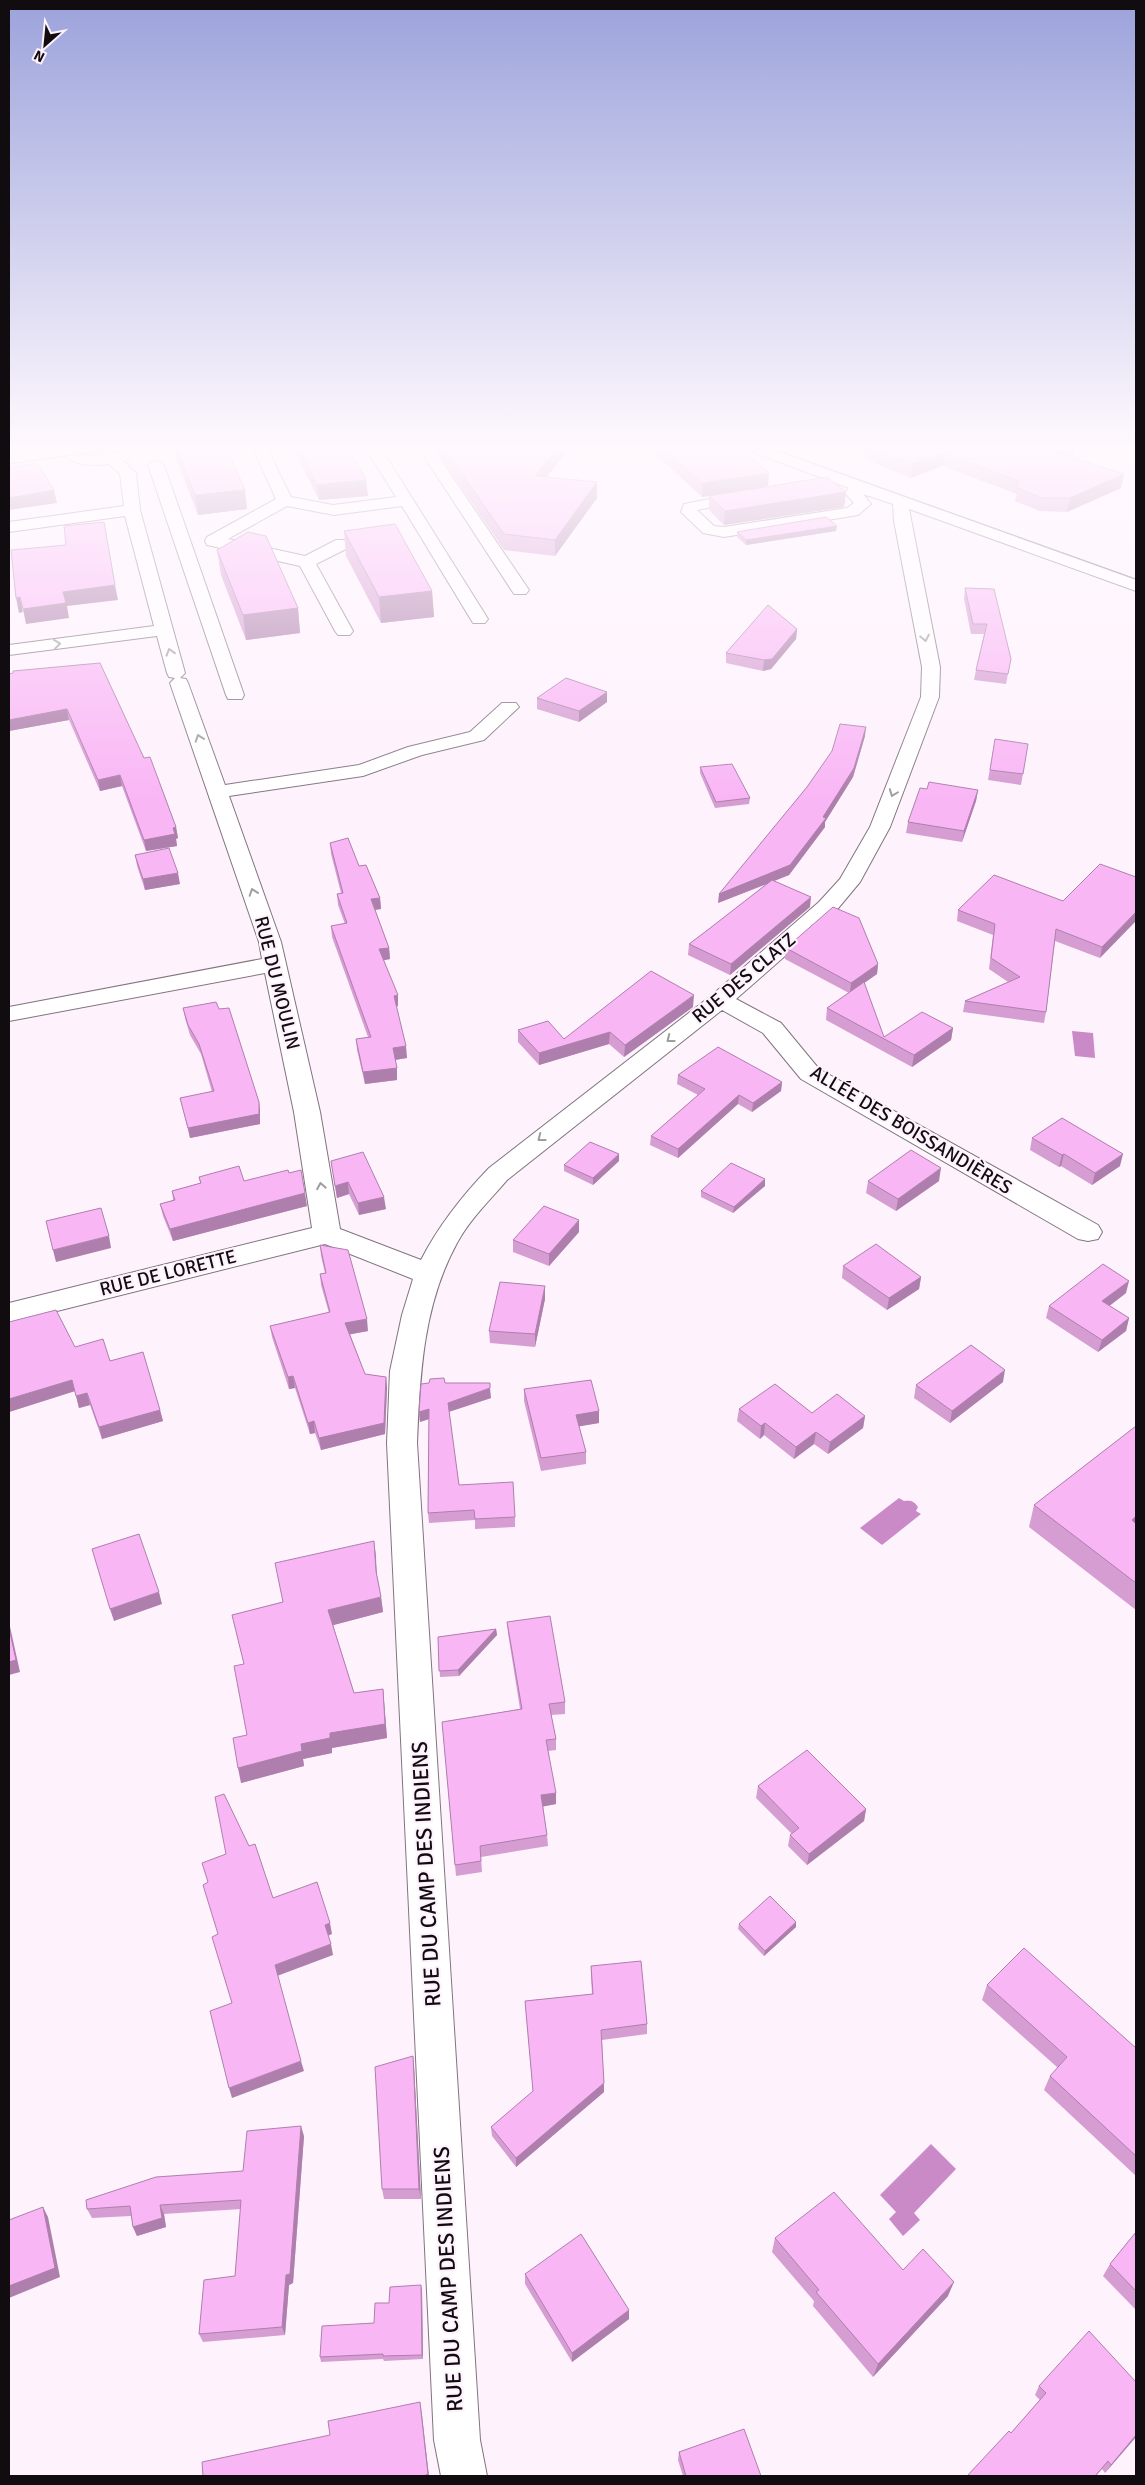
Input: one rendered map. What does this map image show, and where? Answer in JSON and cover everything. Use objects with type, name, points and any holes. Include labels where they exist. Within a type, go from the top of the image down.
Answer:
[{"type":"street","name":"RUE DU MOULIN","points":[[146,566],[178,678],[270,942],[308,1112],[327,1234]]},
{"type":"street","points":[[191,566],[235,695]]},
{"type":"street","points":[[309,566],[344,631]]},
{"type":"street","points":[[447,566],[479,619]]},
{"type":"street","points":[[504,566],[520,590]]},
{"type":"street","name":"RUE DES CLATZ","points":[[428,1274],[446,1238],[472,1202],[498,1174],[720,1000],[827,907],[849,882],[880,827],[930,697],[931,667],[911,566]]},
{"type":"street","points":[[1081,566],[1136,586]]},
{"type":"street","points":[[1122,566],[1136,571]]},
{"type":"street","points":[[9,650],[163,630]]},
{"type":"street","points":[[218,792],[363,770],[415,751],[477,736],[509,707]]},
{"type":"street","points":[[9,1014],[275,964]]},
{"type":"street","name":"ALLÉE DES BOISSANDIÈRES","points":[[720,1000],[772,1028],[810,1074],[1088,1232]]},
{"type":"street","points":[[327,1234],[428,1274]]},
{"type":"street","name":"RUE DE LORETTE","points":[[9,1313],[327,1234]]},
{"type":"street","name":"RUE DU CAMP DES INDIENS","points":[[428,1274],[416,1315],[406,1370],[402,1443],[457,2430],[464,2476]]},
{"type":"shaded area","points":[[1072,1031],[1093,1033],[1095,1058],[1075,1056]]},
{"type":"shaded area","points":[[899,1498],[904,1501],[914,1502],[918,1507],[916,1511],[921,1514],[882,1545],[860,1528]]},
{"type":"shaded area","points":[[931,2144],[956,2169],[914,2213],[920,2220],[903,2236],[889,2219],[896,2212],[880,2195]]},
{"type":"building","points":[[13,566],[112,566],[115,585],[63,592],[66,603],[23,609],[20,597],[16,598]]},
{"type":"building","points":[[223,566],[279,566],[298,608],[243,615]]},
{"type":"building","points":[[363,566],[418,566],[432,591],[379,597]]},
{"type":"building","points":[[965,588],[994,589],[1011,659],[1008,674],[976,670],[987,624],[973,624]]},
{"type":"building","points":[[768,605],[797,629],[772,659],[764,660],[726,653]]},
{"type":"building","points":[[100,663],[144,758],[150,757],[176,827],[173,828],[175,834],[144,840],[120,775],[98,780],[67,709],[9,720],[9,674],[13,673],[13,671]]},
{"type":"building","points":[[566,678],[607,692],[579,711],[537,698]]},
{"type":"building","points":[[840,724],[866,727],[854,768],[823,817],[826,818],[790,865],[719,894],[807,787],[832,751]]},
{"type":"building","points":[[995,739],[1028,744],[1023,774],[990,770]]},
{"type":"building","points":[[732,764],[750,798],[716,802],[700,767]]},
{"type":"building","points":[[929,782],[978,790],[964,831],[908,822],[920,788],[927,789]]},
{"type":"building","points":[[348,838],[359,866],[366,865],[380,898],[371,899],[389,948],[379,949],[398,995],[394,996],[406,1046],[393,1048],[397,1068],[363,1072],[356,1039],[371,1037],[331,926],[347,923],[337,894],[343,893],[330,843]]},
{"type":"building","points":[[169,848],[178,873],[143,879],[135,855]]},
{"type":"building","points":[[1100,864],[1136,877],[1136,912],[1102,947],[1056,929],[1046,1012],[965,1001],[1020,977],[991,958],[995,924],[958,910],[994,875],[1063,901]]},
{"type":"building","points":[[772,880],[811,897],[731,964],[689,944],[705,932]]},
{"type":"building","points":[[833,907],[859,918],[878,964],[851,983],[786,948]]},
{"type":"building","points":[[651,971],[694,995],[625,1045],[610,1032],[539,1053],[518,1030],[548,1021],[564,1039]]},
{"type":"building","points":[[864,982],[884,1037],[922,1012],[953,1028],[914,1055],[827,1008]]},
{"type":"building","points":[[216,1002],[219,1009],[229,1008],[259,1102],[259,1114],[188,1128],[180,1098],[214,1091],[199,1044],[188,1025],[183,1008]]},
{"type":"building","points":[[718,1047],[782,1082],[753,1103],[739,1095],[678,1149],[651,1136],[705,1089],[678,1075]]},
{"type":"building","points":[[1062,1118],[1123,1154],[1095,1173],[1064,1154],[1062,1155],[1032,1138]]},
{"type":"building","points":[[590,1142],[619,1154],[593,1178],[564,1165]]},
{"type":"building","points":[[911,1150],[941,1168],[898,1199],[868,1181]]},
{"type":"building","points":[[363,1152],[384,1197],[358,1203],[348,1182],[335,1186],[331,1161]]},
{"type":"building","points":[[731,1163],[765,1179],[734,1207],[701,1191]]},
{"type":"building","points":[[239,1166],[244,1181],[288,1170],[289,1173],[301,1170],[305,1193],[170,1229],[160,1204],[175,1200],[172,1191],[201,1183],[199,1177]]},
{"type":"building","points":[[544,1206],[579,1220],[549,1254],[513,1240]]},
{"type":"building","points":[[101,1208],[109,1236],[53,1250],[46,1221]]},
{"type":"building","points":[[876,1244],[921,1277],[889,1298],[843,1266]]},
{"type":"building","points":[[320,1245],[348,1250],[367,1319],[345,1323],[365,1374],[386,1377],[384,1423],[319,1438],[314,1421],[308,1423],[293,1376],[288,1377],[270,1326],[330,1312],[320,1274],[326,1273]]},
{"type":"building","points":[[1103,1264],[1129,1281],[1102,1301],[1129,1318],[1102,1340],[1049,1306]]},
{"type":"building","points":[[500,1282],[545,1286],[535,1334],[489,1331]]},
{"type":"building","points":[[56,1310],[75,1347],[103,1339],[110,1361],[143,1352],[160,1410],[99,1427],[87,1393],[76,1396],[72,1380],[9,1399],[9,1322]]},
{"type":"building","points":[[971,1345],[1005,1370],[952,1411],[916,1385]]},
{"type":"building","points":[[444,1378],[445,1383],[490,1383],[490,1388],[448,1403],[459,1485],[513,1482],[515,1517],[475,1519],[474,1510],[428,1513],[429,1409],[419,1412],[421,1384],[429,1383],[430,1379]]},
{"type":"building","points":[[591,1380],[599,1411],[576,1415],[586,1452],[541,1458],[524,1389]]},
{"type":"building","points":[[775,1384],[812,1413],[837,1394],[865,1416],[830,1442],[816,1432],[796,1447],[765,1423],[761,1426],[739,1409]]},
{"type":"building","points":[[1136,1426],[1136,1516],[1132,1520],[1136,1524],[1136,1583],[1034,1505]]},
{"type":"building","points":[[139,1534],[159,1592],[110,1609],[92,1549]]},
{"type":"building","points":[[374,1541],[376,1571],[381,1597],[328,1610],[354,1693],[383,1689],[385,1724],[330,1733],[330,1738],[301,1744],[302,1751],[238,1768],[233,1738],[247,1735],[234,1666],[244,1664],[232,1615],[283,1602],[275,1563]]},
{"type":"building","points":[[550,1616],[565,1702],[549,1704],[556,1739],[546,1740],[556,1793],[541,1795],[547,1835],[480,1846],[481,1861],[455,1865],[442,1722],[522,1709],[507,1622]]},
{"type":"building","points":[[9,1628],[16,1660],[9,1662]]},
{"type":"building","points":[[496,1629],[458,1670],[439,1671],[438,1637]]},
{"type":"building","points":[[807,1750],[866,1809],[809,1854],[790,1835],[799,1828],[758,1786]]},
{"type":"building","points":[[224,1794],[249,1846],[255,1844],[273,1898],[317,1882],[330,1923],[325,1925],[331,1944],[275,1965],[301,2061],[229,2088],[210,2011],[232,2003],[212,1937],[218,1934],[203,1885],[208,1882],[202,1863],[226,1854],[215,1797]]},
{"type":"building","points":[[770,1896],[796,1922],[765,1951],[739,1924]]},
{"type":"building","points":[[1024,1948],[1136,2048],[1136,2156],[1050,2076],[1067,2057],[987,1985]]},
{"type":"building","points":[[641,1961],[647,2024],[601,2030],[604,2083],[516,2158],[491,2127],[533,2091],[525,2001],[593,1994],[591,1966]]},
{"type":"building","points":[[413,2056],[419,2189],[382,2189],[375,2067]]},
{"type":"building","points":[[301,2126],[290,2274],[286,2275],[282,2327],[199,2334],[204,2280],[235,2276],[241,2200],[160,2205],[162,2218],[133,2227],[130,2206],[87,2209],[86,2200],[156,2177],[243,2171],[247,2131]]},
{"type":"building","points":[[834,2192],[903,2270],[923,2249],[954,2282],[878,2364],[816,2292],[819,2290],[775,2238]]},
{"type":"building","points":[[43,2207],[55,2268],[9,2286],[9,2220]]},
{"type":"building","points":[[1136,2232],[1136,2291],[1110,2264]]},
{"type":"building","points":[[581,2234],[629,2310],[572,2353],[525,2274]]},
{"type":"building","points":[[421,2285],[422,2355],[383,2356],[383,2354],[320,2357],[322,2326],[374,2323],[375,2303],[389,2303],[390,2287]]},
{"type":"building","points":[[1089,2331],[1136,2382],[1136,2435],[1111,2465],[1108,2461],[1095,2476],[967,2476],[1009,2431],[1011,2433],[1046,2393],[1039,2386]]},
{"type":"building","points":[[420,2402],[428,2474],[424,2476],[203,2476],[202,2462],[330,2435],[328,2421]]},
{"type":"building","points":[[744,2429],[761,2476],[686,2476],[679,2452]]},
{"type":"tram line","points":[[1100,566],[1136,579]]}]
